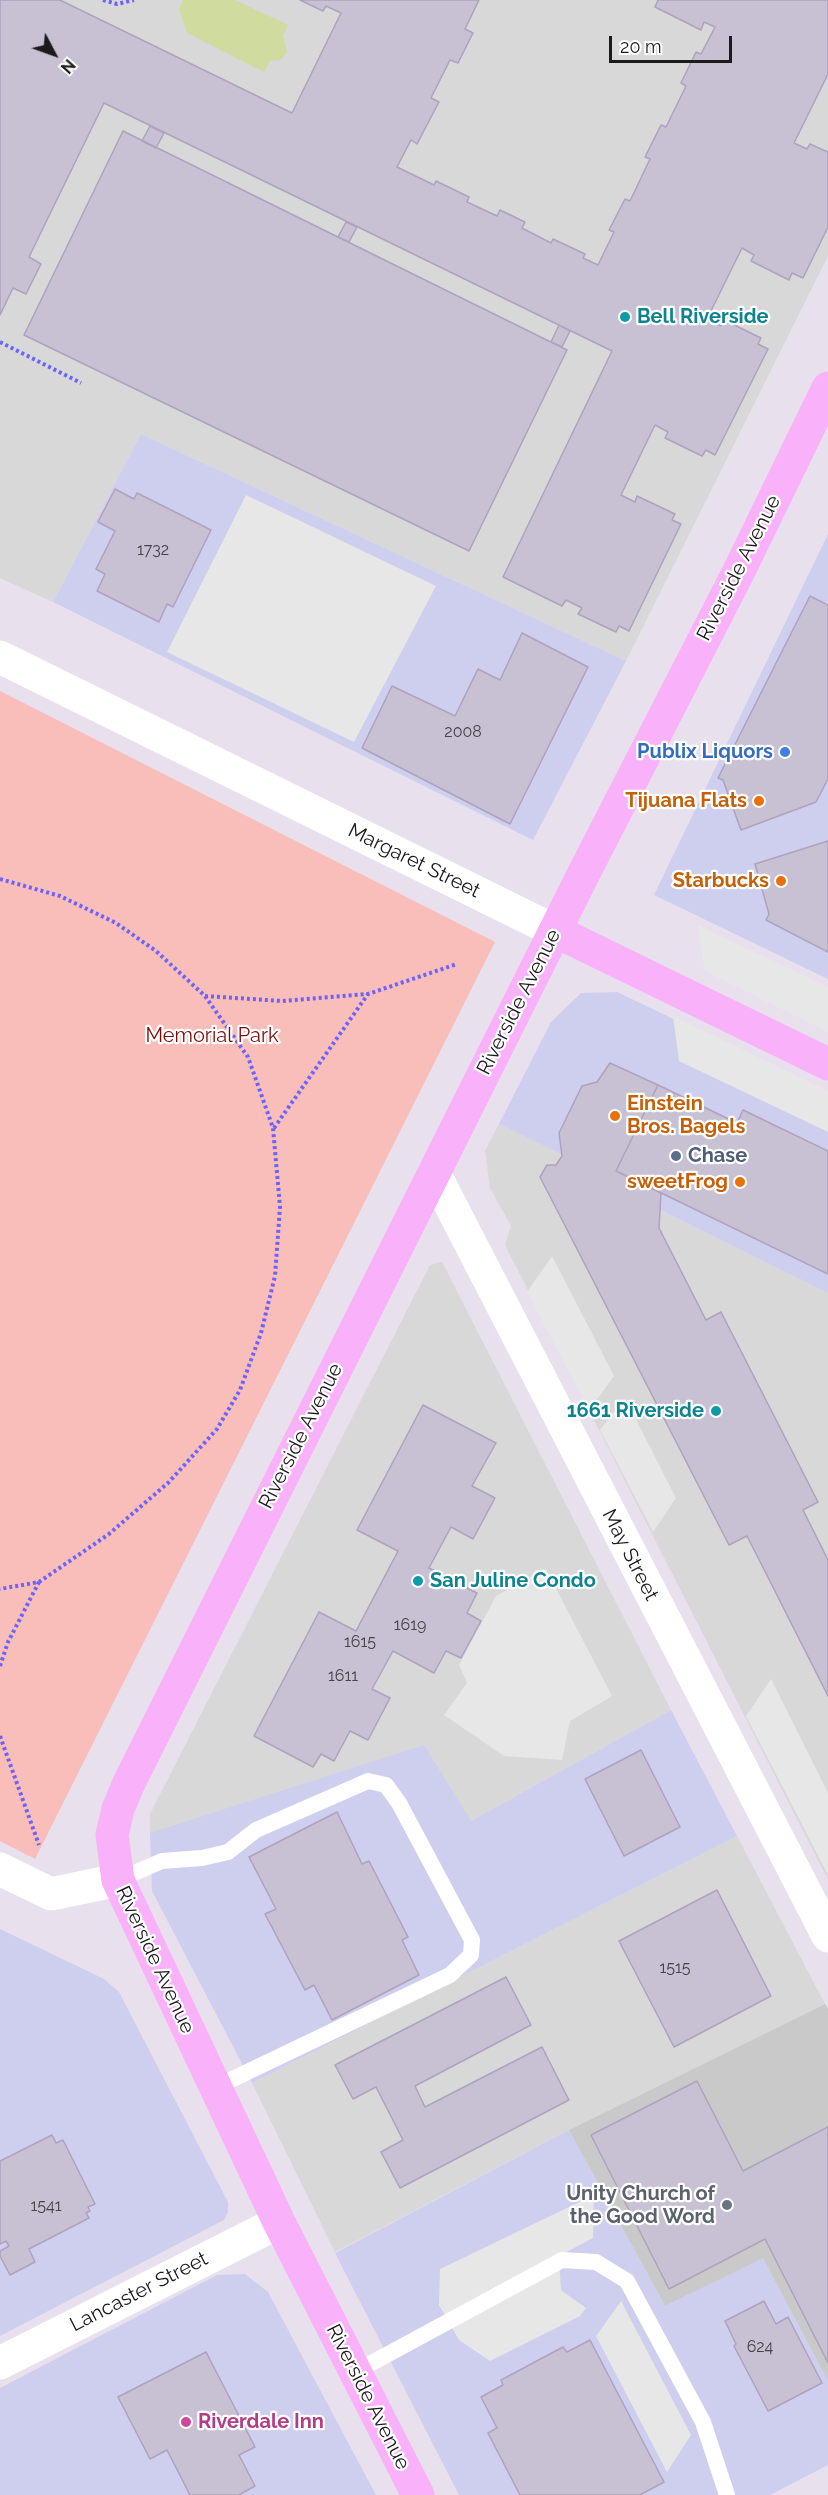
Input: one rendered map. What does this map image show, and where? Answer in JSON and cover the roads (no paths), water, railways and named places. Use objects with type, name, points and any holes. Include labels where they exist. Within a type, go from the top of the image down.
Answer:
[{"type":"main road","name":"Riverside Avenue","points":[[418,2495],[279,2222],[117,1880],[112,1835],[118,1809],[128,1785],[555,931],[739,571],[828,388]]},
{"type":"main road","name":"Margaret Street","points":[[555,931],[828,1064]]},
{"type":"street","name":"Margaret Street","points":[[0,657],[555,931]]},
{"type":"street","name":"May Street","points":[[434,1173],[828,1935]]},
{"type":"street","points":[[0,1869],[51,1894],[117,1880]]},
{"type":"street","name":"Lancaster Street","points":[[0,2363],[279,2222]]},
{"type":"lane","points":[[117,1880],[162,1862],[202,1858],[228,1852],[256,1830],[368,1780],[386,1785],[399,1803],[472,1940],[471,1955],[450,1975],[216,2087]]},
{"type":"lane","points":[[355,2372],[562,2260],[596,2262],[627,2281],[703,2422],[727,2495]]},
{"type":"place","name":"Bell Riverside","points":[[625,317]]},
{"type":"place","name":"Publix Liquors","points":[[785,752]]},
{"type":"place","name":"Tijuana Flats","points":[[759,801]]},
{"type":"place","name":"Starbucks","points":[[781,881]]},
{"type":"place","name":"Einstein Bros. Bagels","points":[[615,1116]]},
{"type":"place","name":"Chase","points":[[676,1156]]},
{"type":"place","name":"sweetFrog","points":[[740,1182]]},
{"type":"place","name":"1661 Riverside","points":[[716,1411]]},
{"type":"place","name":"San Juline Condo","points":[[418,1581]]},
{"type":"place","name":"Unity Church of the Good Word","points":[[727,2205]]},
{"type":"place","name":"Riverdale Inn","points":[[186,2422]]},
{"type":"park label","name":"Memorial Park","points":[[212,1036]]}]
